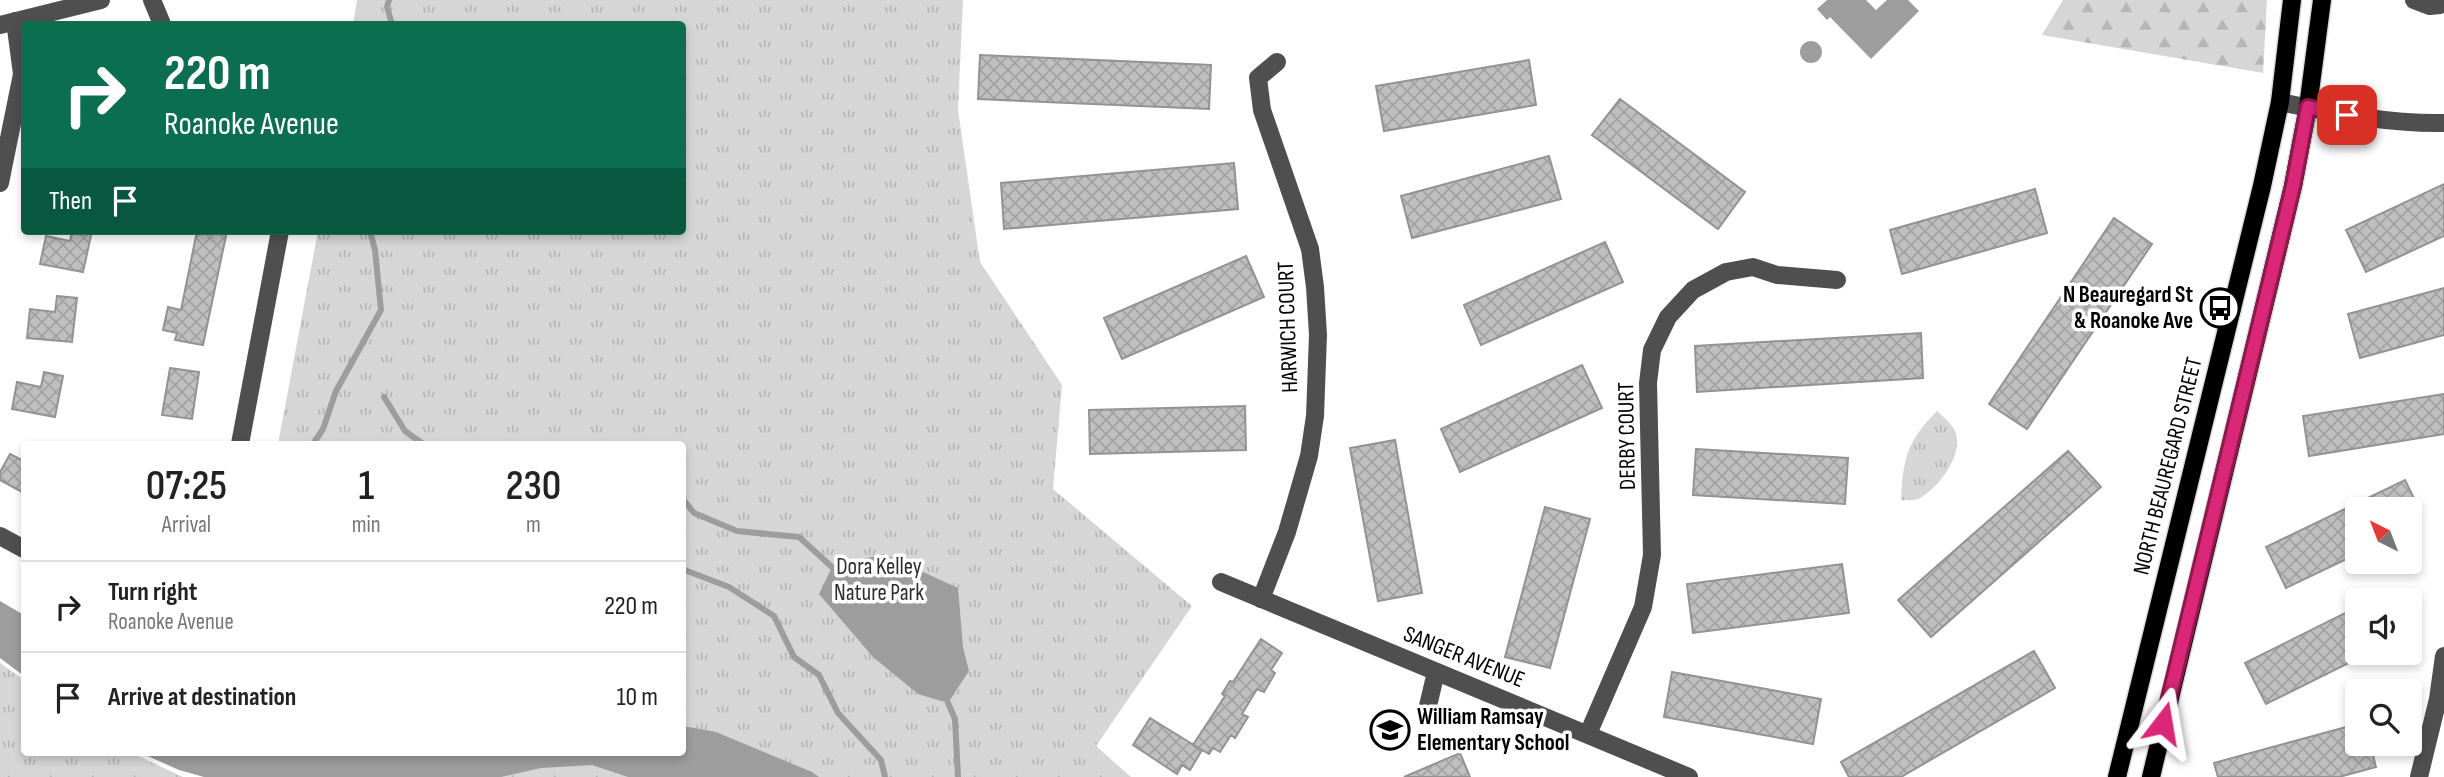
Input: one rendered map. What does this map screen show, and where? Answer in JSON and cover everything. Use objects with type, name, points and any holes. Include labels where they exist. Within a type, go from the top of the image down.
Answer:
[{"type":"main road","name":"NORTH BEAUREGARD STREET","points":[[2117,777],[2262,186],[2280,102],[2291,0]]},
{"type":"main road","points":[[2151,777],[2290,197],[2308,107],[2322,0]]},
{"type":"street","points":[[21,70],[8,23],[102,0]]},
{"type":"street","points":[[152,0],[161,21]]},
{"type":"street","points":[[2414,0],[2430,6],[2440,5]]},
{"type":"street","name":"HARWICH COURT","points":[[1261,599],[1287,532],[1309,456],[1315,416],[1317,369],[1315,287],[1310,249],[1262,110],[1258,78],[1277,62]]},
{"type":"street","points":[[0,183],[21,79]]},
{"type":"street","points":[[2280,102],[2405,123],[2444,123]]},
{"type":"street","points":[[241,441],[279,235]]},
{"type":"street","name":"DERBY COURT","points":[[1588,734],[1643,607],[1652,555],[1648,383],[1652,350],[1669,315],[1693,290],[1727,272],[1753,267],[1777,275],[1838,280]]},
{"type":"street","points":[[0,536],[21,547]]},
{"type":"street","name":"SANGER AVENUE","points":[[1221,582],[1689,777]]},
{"type":"street","points":[[2419,777],[2438,699],[2444,656]]},
{"type":"street","points":[[1427,710],[1436,672]]},
{"type":"green space","name":"Dora Kelley Nature Park","points":[[357,0],[963,0],[958,110],[980,262],[1062,385],[1053,489],[1192,606],[1096,746],[1131,777],[206,777],[606,756],[686,756],[686,441],[279,441],[317,235],[686,235],[686,21],[354,21]]},
{"type":"green space","points":[[2063,0],[2267,0],[2263,73],[2042,35]]},
{"type":"green space","points":[[1937,411],[1955,431],[1957,440],[1953,460],[1933,488],[1916,500],[1901,500],[1908,451],[1919,432]]},
{"type":"green space","points":[[0,663],[21,678],[21,756],[138,756],[183,777],[0,777]]},
{"type":"shaded area","points":[[1827,0],[1866,0],[1876,10],[1887,0],[1908,0],[1919,11],[1871,59],[1830,17],[1827,20],[1817,9]]},
{"type":"shaded area","points":[[1811,41],[1819,44],[1822,52],[1819,60],[1811,63],[1803,60],[1800,52],[1803,44]]},
{"type":"shaded area","points":[[884,554],[958,588],[963,647],[969,671],[948,703],[918,694],[873,657],[819,594],[832,567]]},
{"type":"shaded area","points":[[0,601],[21,613],[21,674],[0,658]]},
{"type":"shaded area","points":[[686,727],[716,732],[819,777],[628,777],[592,765],[541,768],[501,777],[204,777],[179,770],[148,756],[686,756]]},
{"type":"building","points":[[980,55],[1211,65],[1209,109],[978,99]]},
{"type":"building","points":[[1529,60],[1536,105],[1384,131],[1376,86]]},
{"type":"building","points":[[1620,99],[1745,192],[1718,229],[1592,135]]},
{"type":"building","points":[[1549,156],[1561,199],[1412,238],[1401,196]]},
{"type":"building","points":[[1234,163],[1238,209],[1004,229],[1001,183]]},
{"type":"building","points":[[2444,184],[2444,236],[2366,272],[2346,230]]},
{"type":"building","points":[[2035,189],[2047,233],[1902,274],[1890,230]]},
{"type":"building","points":[[2114,218],[2152,244],[2027,429],[1989,404]]},
{"type":"building","points":[[71,235],[91,235],[83,272],[40,264],[46,236],[70,241]]},
{"type":"building","points":[[196,235],[226,235],[203,345],[175,340],[177,333],[163,330],[168,307],[181,310]]},
{"type":"building","points":[[1605,242],[1623,282],[1481,345],[1464,305]]},
{"type":"building","points":[[1246,256],[1264,297],[1122,359],[1104,318]]},
{"type":"building","points":[[2444,288],[2444,335],[2360,358],[2348,314]]},
{"type":"building","points":[[57,296],[77,298],[72,342],[27,338],[30,309],[55,312]]},
{"type":"building","points":[[1921,333],[1923,378],[1697,392],[1695,346]]},
{"type":"building","points":[[1582,365],[1602,408],[1460,472],[1441,429]]},
{"type":"building","points":[[170,368],[199,372],[192,419],[162,415]]},
{"type":"building","points":[[44,372],[63,376],[55,417],[12,409],[17,382],[41,387]]},
{"type":"building","points":[[2444,394],[2444,434],[2309,456],[2303,416]]},
{"type":"building","points":[[1245,406],[1246,450],[1090,454],[1089,410]]},
{"type":"building","points":[[1395,440],[1422,593],[1378,601],[1350,448]]},
{"type":"building","points":[[1696,449],[1848,458],[1845,504],[1693,495]]},
{"type":"building","points":[[2068,451],[2101,487],[1931,637],[1898,600]]},
{"type":"building","points":[[10,454],[21,460],[21,491],[0,480],[0,472]]},
{"type":"building","points":[[2405,480],[2413,497],[2370,497]]},
{"type":"building","points":[[1545,507],[1590,519],[1550,668],[1505,657]]},
{"type":"building","points":[[2345,509],[2345,560],[2286,588],[2266,547]]},
{"type":"building","points":[[1842,564],[1849,613],[1693,633],[1687,584]]},
{"type":"building","points":[[2345,613],[2345,665],[2266,704],[2245,663]]},
{"type":"building","points":[[1261,639],[1282,653],[1271,670],[1275,673],[1264,692],[1257,689],[1242,714],[1248,717],[1235,738],[1231,735],[1220,752],[1213,748],[1209,754],[1193,745],[1225,696],[1222,694],[1230,681],[1233,682]]},
{"type":"building","points":[[2034,651],[2055,688],[1901,777],[1849,777],[1841,762]]},
{"type":"building","points":[[1672,672],[1821,699],[1813,744],[1664,717]]},
{"type":"building","points":[[1150,718],[1202,750],[1190,770],[1182,765],[1177,774],[1133,745]]},
{"type":"building","points":[[2345,727],[2345,756],[2373,756],[2376,767],[2339,777],[2218,777],[2214,763]]},
{"type":"building","points":[[1460,753],[1470,777],[1404,777]]},
{"type":"waterway","points":[[389,0],[387,7],[391,21]]},
{"type":"waterway","points":[[315,441],[323,429],[336,391],[381,310],[371,235]]},
{"type":"waterway","points":[[384,397],[405,431],[419,441]]},
{"type":"waterway","points":[[686,503],[694,513],[737,531],[799,537],[832,567]]},
{"type":"waterway","points":[[686,571],[729,587],[774,616],[794,657],[819,675],[838,713],[881,760],[885,777]]},
{"type":"waterway","points":[[948,703],[955,719],[958,777]]},
{"type":"place","name":"N Beauregard St & Roanoke Ave","points":[[2220,308]]},
{"type":"place","name":"William Ramsay Elementary School","points":[[1390,730]]},
{"type":"route","points":[[2163,723],[2293,186],[2308,107],[2347,115]]}]
